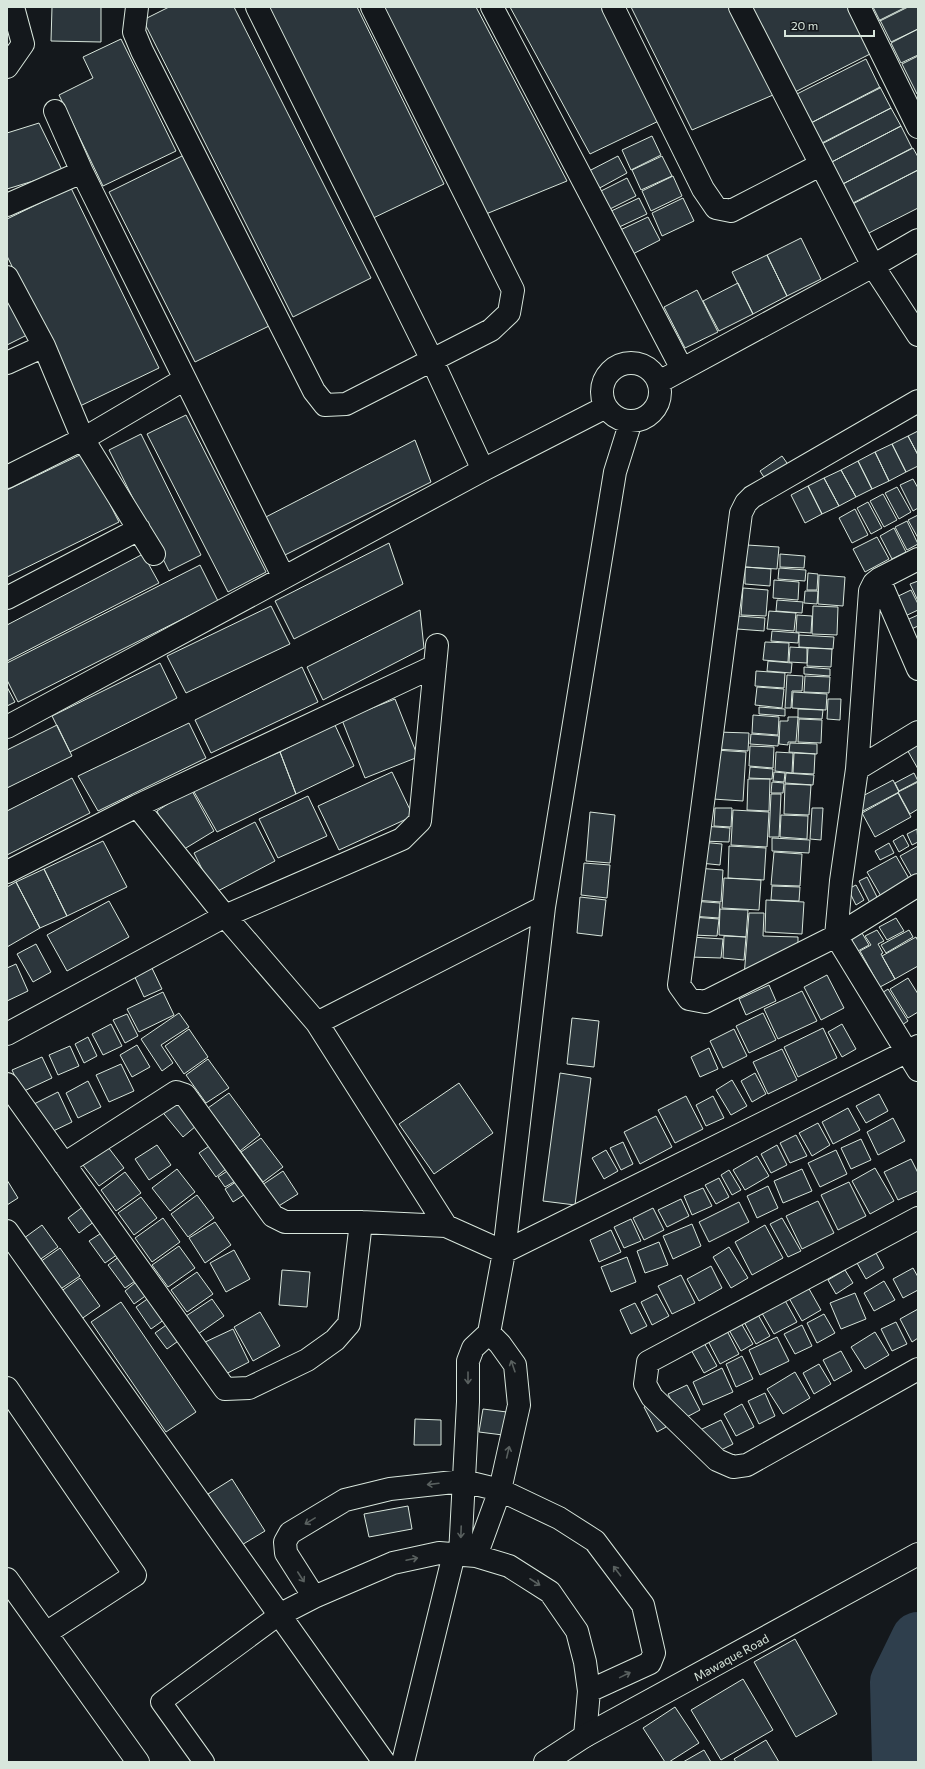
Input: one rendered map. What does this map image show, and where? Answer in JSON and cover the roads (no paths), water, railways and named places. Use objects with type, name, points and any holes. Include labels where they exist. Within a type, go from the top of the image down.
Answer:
[{"type":"street","points":[[7,67],[23,44],[13,7]]},
{"type":"street","points":[[136,7],[134,32],[142,51],[314,391],[325,405],[346,404],[491,330],[509,313],[513,290],[372,7]]},
{"type":"street","points":[[257,7],[432,360],[483,470]]},
{"type":"street","points":[[492,7],[682,369]]},
{"type":"street","points":[[613,7],[703,189],[716,208],[731,211],[820,165]]},
{"type":"street","points":[[740,7],[873,266],[918,335]]},
{"type":"street","points":[[859,7],[918,127]]},
{"type":"street","points":[[55,111],[82,172],[284,576]]},
{"type":"street","points":[[7,205],[82,172]]},
{"type":"street","points":[[659,382],[918,240]]},
{"type":"street","points":[[7,277],[44,346],[83,439],[154,554]]},
{"type":"street","points":[[7,363],[44,346]]},
{"type":"street","points":[[628,362],[638,363],[647,367],[655,373],[659,382],[661,391],[660,401],[648,416],[640,420],[631,421],[621,419],[612,414],[606,407],[602,398],[604,378],[610,370],[618,365],[628,362]]},
{"type":"street","points":[[7,477],[83,439],[185,379]]},
{"type":"street","points":[[918,401],[752,498],[746,503],[740,513],[679,985],[689,999],[705,1002],[836,936],[918,885]]},
{"type":"street","points":[[7,727],[284,576],[483,470],[606,407]]},
{"type":"street","points":[[463,1555],[463,1481],[468,1402],[468,1361],[472,1348],[489,1333],[504,1252],[544,907],[616,472],[631,421]]},
{"type":"street","points":[[7,598],[138,529]]},
{"type":"street","points":[[64,1164],[176,1092],[185,1095],[273,1216],[285,1222],[362,1222],[446,1226],[504,1252],[914,1056],[836,936],[841,882],[857,769],[868,600],[872,587],[879,579],[918,559]]},
{"type":"street","points":[[879,579],[918,669]]},
{"type":"street","points":[[7,1034],[225,916],[402,839],[420,821],[437,645]]},
{"type":"street","points":[[7,872],[138,806],[435,666]]},
{"type":"street","points":[[857,769],[918,732]]},
{"type":"street","points":[[138,806],[225,916],[317,1023],[446,1226]]},
{"type":"street","points":[[317,1023],[544,907]]},
{"type":"street","points":[[7,1084],[225,1389],[249,1388],[307,1360],[335,1340],[349,1324],[362,1222]]},
{"type":"street","points":[[918,1218],[648,1362],[645,1384],[652,1397],[717,1460],[733,1467],[747,1464],[918,1369]]},
{"type":"street","points":[[7,1231],[384,1762]]},
{"type":"street","points":[[403,1762],[463,1555],[500,1490],[519,1405],[515,1365],[500,1344],[489,1333]]},
{"type":"street","points":[[7,1388],[135,1575],[46,1634]]},
{"type":"street","points":[[314,1597],[286,1553],[285,1542],[290,1533],[345,1500],[390,1489],[463,1481],[500,1490],[559,1518],[595,1541],[643,1605],[654,1653],[650,1663],[590,1691]]},
{"type":"street","points":[[204,1762],[161,1702],[280,1615],[314,1597],[393,1563],[439,1553],[463,1555],[509,1566],[550,1592],[577,1631],[585,1662],[590,1691],[585,1736]]},
{"type":"street","name":"Mawaque Road","points":[[544,1762],[585,1736],[918,1554]]},
{"type":"street","points":[[7,1580],[138,1762]]},
{"type":"waterway","points":[[899,1762],[897,1682],[918,1639]]}]
